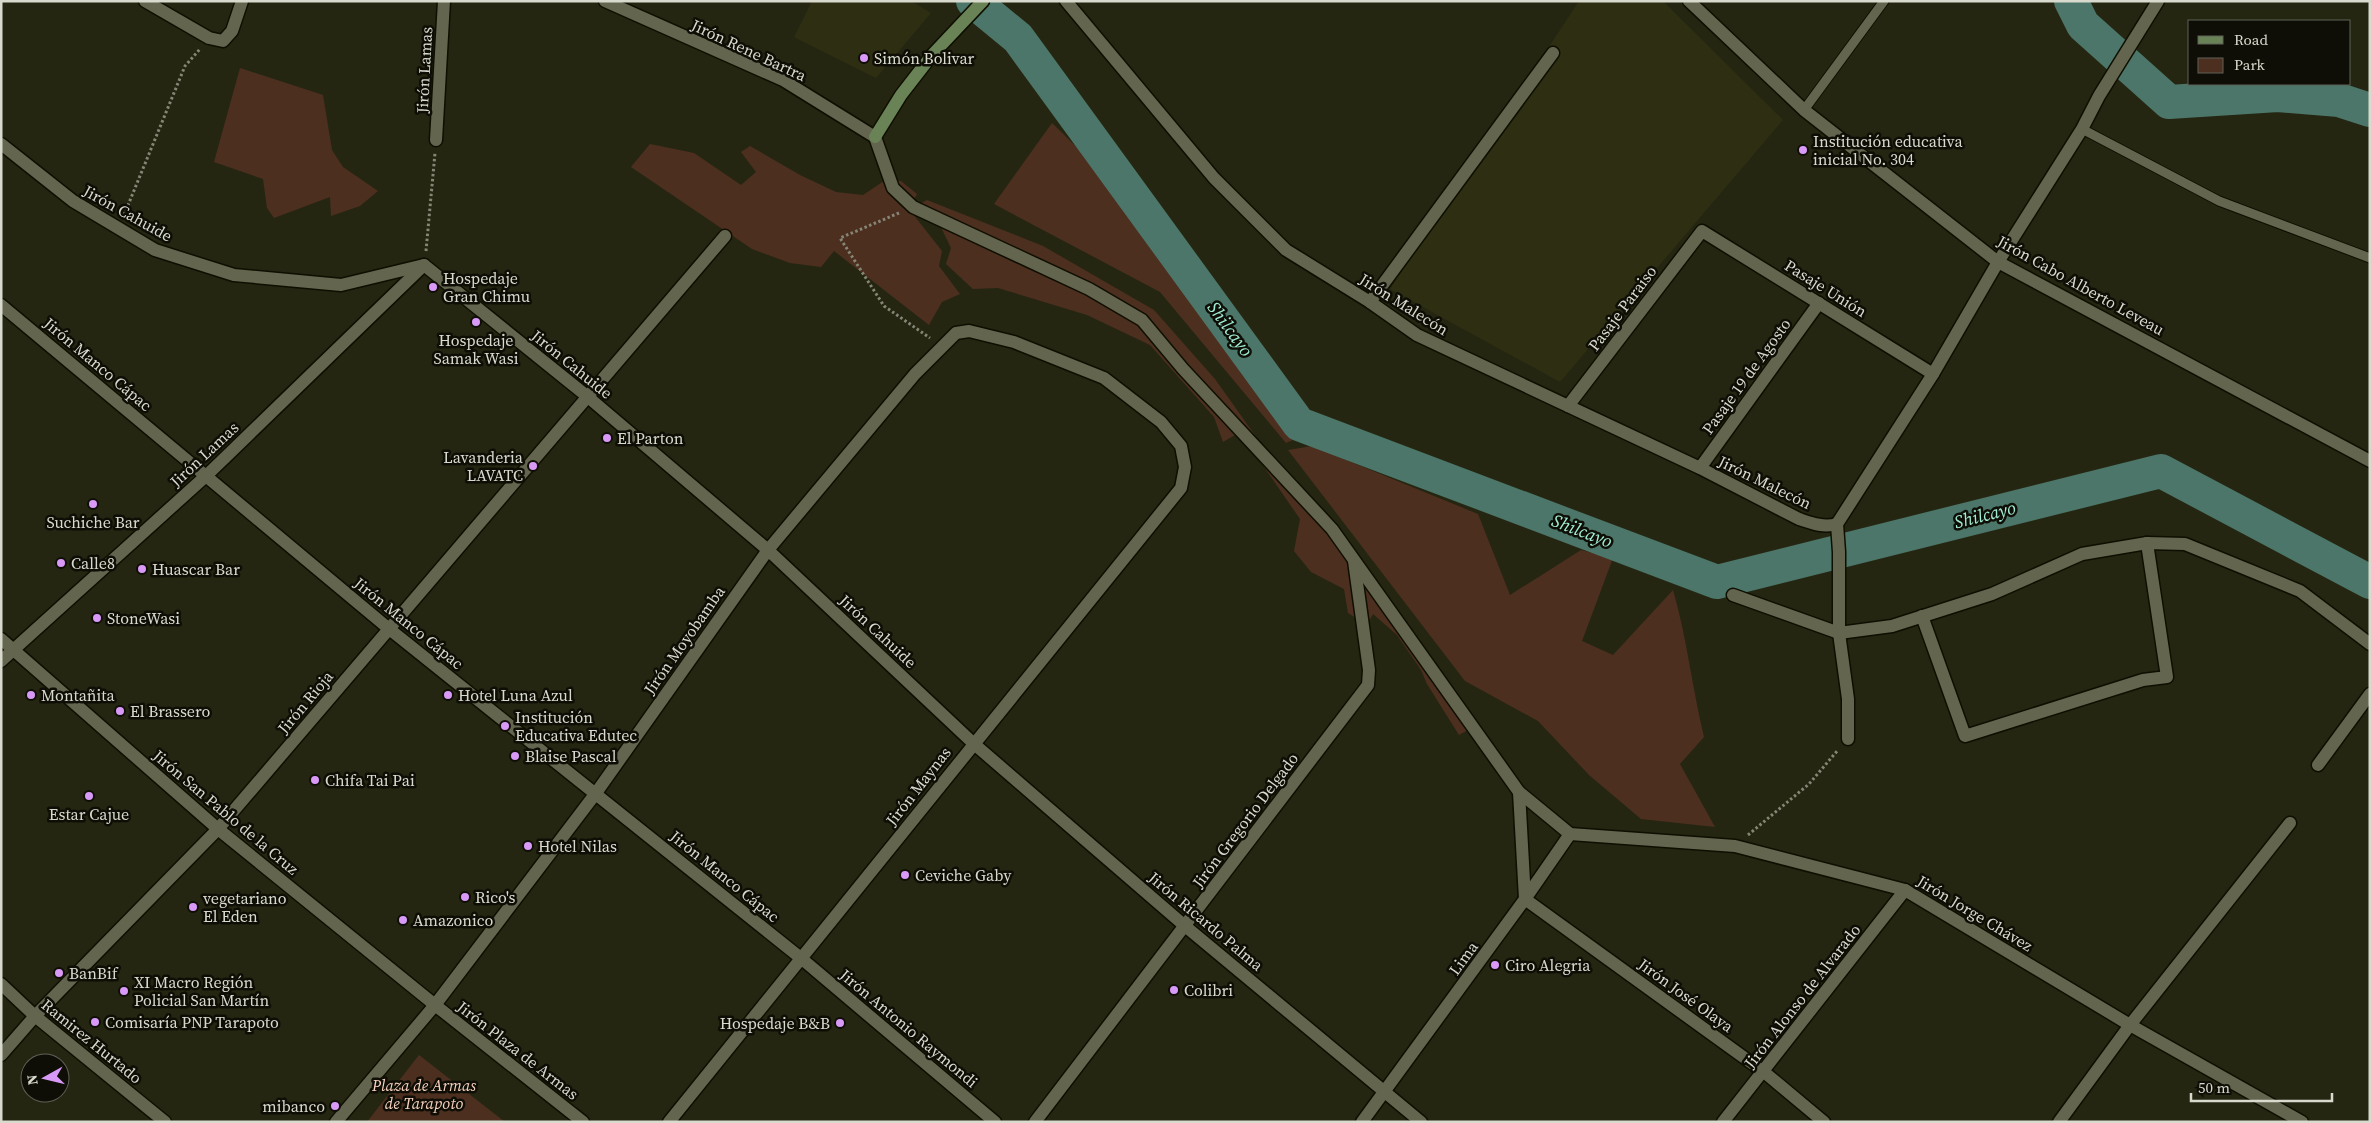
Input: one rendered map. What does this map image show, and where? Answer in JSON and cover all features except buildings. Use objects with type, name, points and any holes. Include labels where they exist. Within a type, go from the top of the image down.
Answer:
[{"type":"main road","points":[[874,137],[901,95],[932,55],[983,1]]},
{"type":"street","points":[[145,1],[209,38],[223,41],[232,31],[242,1]]},
{"type":"street","name":"Jirón Lamas","points":[[436,140],[444,1]]},
{"type":"street","name":"Jirón Rene Bartra","points":[[605,1],[783,80],[874,137]]},
{"type":"street","name":"Jirón Malecón","points":[[1066,1],[1227,192],[1286,250],[1370,302],[1417,335],[1700,468],[1799,519],[1814,524],[1830,526],[1836,524]]},
{"type":"street","name":"Jirón Cabo Alberto Leveau","points":[[1689,1],[1804,110],[1998,262],[2370,461]]},
{"type":"street","points":[[1848,739],[1848,699],[1839,634],[1839,559],[1836,524],[1933,374],[1998,262],[2082,129],[2099,96],[2158,1]]},
{"type":"street","points":[[1370,302],[1553,53]]},
{"type":"street","points":[[874,137],[893,188],[913,207],[1089,289],[1142,320],[1183,369],[1332,529],[1519,792],[1570,834]]},
{"type":"street","name":"Jirón Cahuide","points":[[1,144],[73,201],[155,250],[234,275],[341,285],[424,265],[588,398],[768,550],[973,743]]},
{"type":"street","name":"Pasaje Unión","points":[[1702,230],[1933,374]]},
{"type":"street","name":"Pasaje Paraiso","points":[[1568,406],[1702,230]]},
{"type":"street","name":"Jirón Rioja","points":[[1,1055],[35,1016],[218,829],[725,236]]},
{"type":"street","name":"Jirón Lamas","points":[[1,661],[206,475],[424,265]]},
{"type":"street","name":"Pasaje 19 de Agosto","points":[[1700,468],[1819,303]]},
{"type":"street","name":"Jirón Manco Cápac","points":[[1,305],[388,628],[802,959]]},
{"type":"street","name":"Jirón Moyobamba","points":[[435,1005],[596,793],[768,550],[915,374],[956,334],[969,331],[1014,342],[1104,378],[1161,422],[1180,446],[1185,467]]},
{"type":"street","name":"Jirón Maynas","points":[[669,1122],[1180,488],[1185,467]]},
{"type":"street","points":[[1922,616],[1965,736],[2143,680],[2167,677],[2147,543]]},
{"type":"street","points":[[1733,595],[1839,634],[1892,626],[1992,594],[2082,554],[2147,543],[2185,544],[2300,591],[2370,644]]},
{"type":"street","name":"Jirón Gregorio Delgado","points":[[1035,1122],[1368,685],[1369,670],[1354,561]]},
{"type":"street","name":"Jirón San Pablo de la Cruz","points":[[1,639],[218,829],[435,1005]]},
{"type":"street","points":[[2318,764],[2370,694]]},
{"type":"street","name":"Jirón Ricardo Palma","points":[[973,743],[1185,926],[1421,1122]]},
{"type":"street","points":[[1519,792],[1525,900]]},
{"type":"street","points":[[2059,1122],[2130,1024],[2290,823]]},
{"type":"street","name":"Jirón Jorge Chávez","points":[[1570,834],[1734,846],[1905,890],[2130,1024],[2302,1122]]},
{"type":"street","name":"Lima","points":[[1362,1122],[1525,900],[1570,834]]},
{"type":"street","name":"Jirón Alonso de Alvarado","points":[[1723,1122],[1905,890]]},
{"type":"street","name":"Jirón José Olaya","points":[[1525,900],[1764,1072],[1824,1122]]},
{"type":"street","name":"Jirón Antonio Raymondi","points":[[802,959],[995,1122]]},
{"type":"street","name":"Ramirez Hurtado","points":[[1,984],[35,1016],[165,1122]]},
{"type":"street","name":"Jirón Plaza de Armas","points":[[336,1122],[435,1005],[583,1122]]},
{"type":"lane","points":[[1804,110],[1884,1]]},
{"type":"lane","points":[[2082,129],[2219,201],[2370,258]]},
{"type":"path","points":[[119,228],[185,66],[209,38]]},
{"type":"path","points":[[424,265],[436,140]]},
{"type":"path","points":[[913,207],[840,238],[884,306],[929,338]]},
{"type":"path","points":[[1734,846],[1809,784],[1848,739]]},
{"type":"shaded area","name":"Simón Bolivar","points":[[812,1],[911,1],[931,13],[876,78],[794,37]]},
{"type":"shaded area","points":[[1579,1],[1663,1],[1783,120],[1560,382],[1390,289]]},
{"type":"green space","points":[[240,68],[323,95],[332,150],[343,167],[378,191],[360,206],[331,216],[330,197],[274,218],[267,208],[263,179],[214,162]]},
{"type":"green space","points":[[1052,123],[1098,168],[1231,350],[1302,436],[1286,443],[1160,292],[994,204]]},
{"type":"green space","points":[[650,144],[694,153],[741,185],[756,172],[741,152],[750,146],[800,175],[836,192],[863,195],[884,181],[901,181],[917,194],[909,209],[942,251],[939,266],[960,294],[942,302],[929,325],[834,251],[821,267],[790,263],[752,249],[631,167]]},
{"type":"green space","points":[[927,200],[1043,246],[1154,310],[1215,379],[1296,493],[1405,636],[1468,730],[1459,735],[1427,684],[1421,670],[1397,635],[1373,614],[1367,625],[1348,613],[1344,589],[1311,572],[1294,551],[1300,519],[1240,432],[1223,442],[1214,417],[1150,345],[1087,315],[998,288],[973,289],[946,264],[951,248],[938,221],[918,205]]},
{"type":"green space","points":[[1312,446],[1478,514],[1510,595],[1581,550],[1613,558],[1582,641],[1613,655],[1673,590],[1704,737],[1680,764],[1715,827],[1641,819],[1589,775],[1538,721],[1465,681],[1288,450]]},
{"type":"green space","name":"Plaza de Armas de Tarapoto","points":[[419,1055],[505,1122],[367,1122]]},
{"type":"waterway","name":"Shilcayo","points":[[973,1],[1018,38],[1299,424],[1717,582],[2161,471],[2370,582]]},
{"type":"waterway","points":[[2071,1],[2083,25],[2169,102],[2278,95],[2339,100],[2370,110]]},
{"type":"place","name":"Simón Bolivar","points":[[864,58]]},
{"type":"place","name":"Institución educativa inicial No. 304","points":[[1803,150]]},
{"type":"place","name":"Hospedaje Gran Chimu","points":[[433,287]]},
{"type":"place","name":"Hospedaje Samak Wasi","points":[[476,322]]},
{"type":"place","name":"El Parton","points":[[607,438]]},
{"type":"place","name":"Lavanderia LAVATC","points":[[533,466]]},
{"type":"place","name":"Suchiche Bar","points":[[93,504]]},
{"type":"place","name":"Calle8","points":[[61,563]]},
{"type":"place","name":"Huascar Bar","points":[[142,569]]},
{"type":"place","name":"StoneWasi","points":[[97,618]]},
{"type":"place","name":"Montañita","points":[[31,695]]},
{"type":"place","name":"Hotel Luna Azul","points":[[448,695]]},
{"type":"place","name":"El Brassero","points":[[120,711]]},
{"type":"place","name":"Institución Educativa Edutec","points":[[505,726]]},
{"type":"place","name":"Blaise Pascal","points":[[515,756]]},
{"type":"place","name":"Chifa Tai Pai","points":[[315,780]]},
{"type":"place","name":"Estar Cajue","points":[[89,796]]},
{"type":"place","name":"Hotel Nilas","points":[[528,846]]},
{"type":"place","name":"Ceviche Gaby","points":[[905,875]]},
{"type":"place","name":"Rico's","points":[[465,897]]},
{"type":"place","name":"vegetariano El Eden","points":[[193,907]]},
{"type":"place","name":"Amazonico","points":[[403,920]]},
{"type":"place","name":"Ciro Alegria","points":[[1495,965]]},
{"type":"place","name":"BanBif","points":[[59,973]]},
{"type":"place","name":"Colibri","points":[[1174,990]]},
{"type":"place","name":"XI Macro Región Policial San Martín","points":[[124,991]]},
{"type":"place","name":"Comisaría PNP Tarapoto","points":[[95,1022]]},
{"type":"place","name":"Hospedaje B&B","points":[[840,1023]]},
{"type":"place","name":"mibanco","points":[[335,1106]]}]
